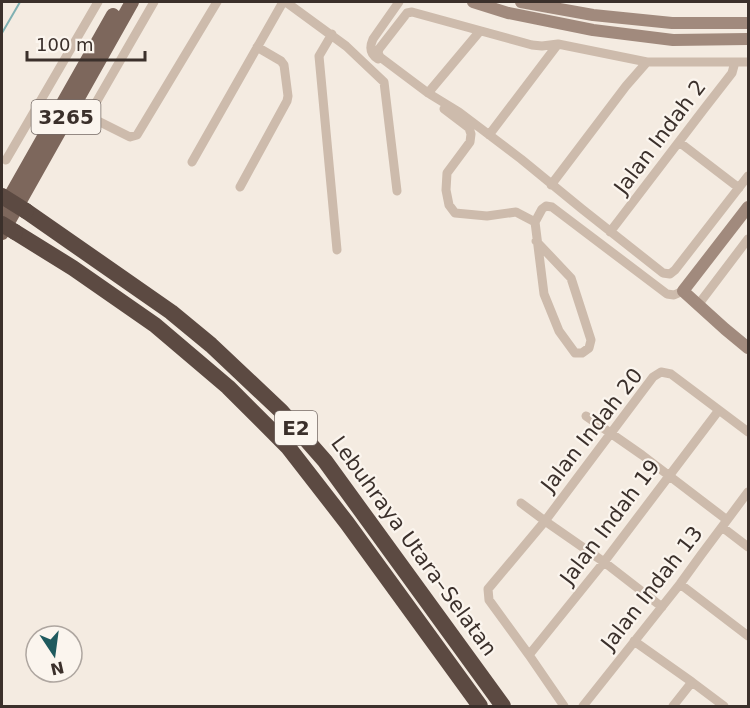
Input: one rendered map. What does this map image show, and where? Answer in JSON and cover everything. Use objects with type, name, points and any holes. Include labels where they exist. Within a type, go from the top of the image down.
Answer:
[{"type":"highway","name":"Lebuhraya Utara–Selatan","points":[[2,196],[171,312],[211,345],[281,411],[325,460],[503,706]]},
{"type":"highway","name":"Lebuhraya Utara–Selatan","points":[[6,230],[73,268],[155,325],[228,387],[288,447],[347,523],[480,706]]},
{"type":"main road","name":"3265","points":[[2,211],[121,2]]},
{"type":"main road","name":"3265","points":[[6,230],[132,2]]},
{"type":"main road","points":[[473,2],[508,13],[593,30],[673,40],[748,39]]},
{"type":"main road","points":[[521,2],[593,15],[672,24],[748,23]]},
{"type":"main road","points":[[748,207],[683,291],[748,348]]},
{"type":"street","points":[[6,160],[98,2]]},
{"type":"street","points":[[154,2],[90,111],[92,118],[130,137],[137,135],[217,2]]},
{"type":"street","points":[[192,162],[284,2],[332,34],[384,82],[398,191]]},
{"type":"street","points":[[399,2],[373,39],[370,46],[371,52],[469,128],[470,142],[447,173],[446,190],[449,205],[455,213],[487,216],[516,212],[535,222]]},
{"type":"street","points":[[748,62],[647,62],[558,44],[532,45],[412,12],[407,13],[378,53],[380,57],[428,93],[459,112],[521,159],[663,273],[670,274],[675,270],[748,176]]},
{"type":"street","points":[[428,93],[480,31]]},
{"type":"street","points":[[332,34],[319,57],[337,250]]},
{"type":"street","points":[[489,135],[558,44]]},
{"type":"street","points":[[240,187],[288,96],[284,65],[257,47]]},
{"type":"street","points":[[551,185],[647,62]]},
{"type":"street","name":"Jalan Indah 2","points":[[610,232],[732,72],[735,62]]},
{"type":"street","points":[[61,65],[79,75]]},
{"type":"street","points":[[679,142],[739,188]]},
{"type":"street","points":[[536,241],[571,278],[591,340],[589,348],[582,353],[575,353],[559,331],[543,294],[536,241],[535,222],[546,206],[552,207],[667,294],[674,295],[683,291]]},
{"type":"street","points":[[698,304],[748,239]]},
{"type":"street","name":"Jalan Indah 20","points":[[529,655],[489,600],[488,589],[545,521],[653,377],[661,372],[671,374],[748,432]]},
{"type":"street","name":"Jalan Indah 19","points":[[529,655],[604,562],[718,410]]},
{"type":"street","points":[[586,416],[669,475],[748,547]]},
{"type":"street","name":"Jalan Indah 13","points":[[583,706],[680,584],[748,492]]},
{"type":"street","points":[[521,503],[662,607]]},
{"type":"street","points":[[680,584],[748,636]]},
{"type":"street","points":[[634,641],[724,706]]},
{"type":"street","points":[[529,655],[564,706]]},
{"type":"street","points":[[673,706],[692,682]]},
{"type":"waterway","points":[[2,33],[20,2]]}]
